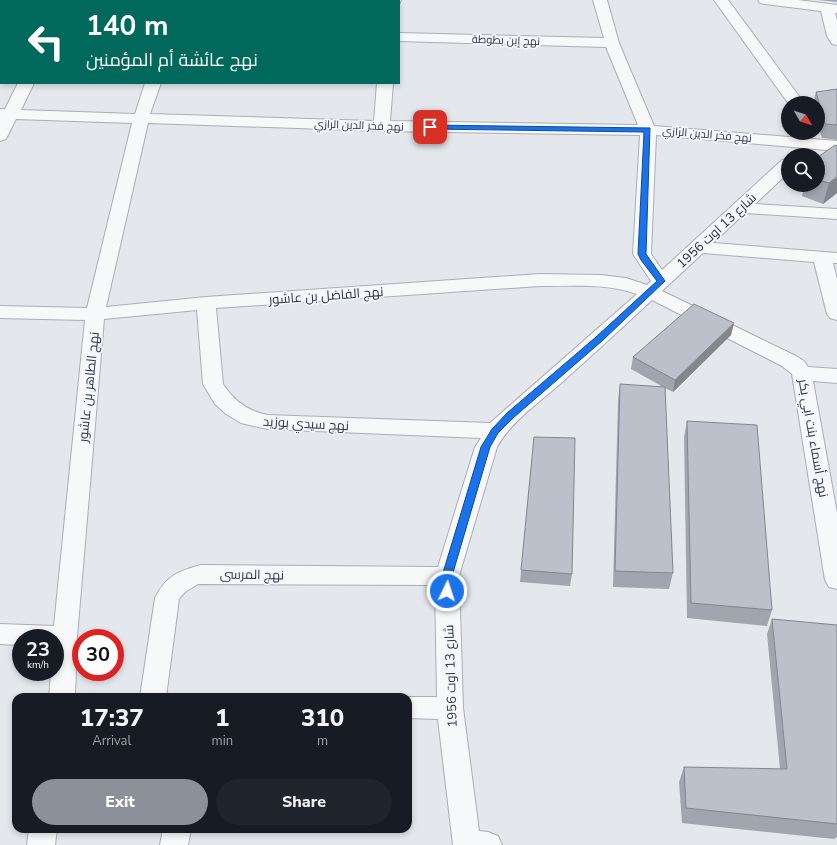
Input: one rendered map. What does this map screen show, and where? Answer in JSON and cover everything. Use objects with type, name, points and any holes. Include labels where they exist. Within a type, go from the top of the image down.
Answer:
[{"type":"street","points":[[600,0],[612,43],[648,130],[642,254],[656,286]]},
{"type":"street","points":[[722,0],[791,96]]},
{"type":"street","points":[[765,0],[832,8],[834,36],[837,41]]},
{"type":"street","name":"نهج إبن بطوطة","points":[[400,37],[612,43]]},
{"type":"street","points":[[0,136],[6,114],[25,84]]},
{"type":"street","name":"نهج الطاهر بن عاشور","points":[[62,693],[65,637],[79,475],[95,314],[140,119],[153,84]]},
{"type":"street","points":[[382,126],[385,84]]},
{"type":"street","name":"نهج فخر الدين الرازي","points":[[6,114],[382,126],[648,130],[781,137]]},
{"type":"street","points":[[803,148],[809,140]]},
{"type":"street","name":"نهج فخر الدين الرازي","points":[[818,140],[837,146]]},
{"type":"street","name":"شارع 13 اوت 1956","points":[[474,844],[450,708],[447,576],[486,447],[495,431],[510,416],[599,339],[781,170]]},
{"type":"street","points":[[740,208],[837,214]]},
{"type":"street","points":[[697,248],[829,258],[837,314]]},
{"type":"street","name":"نهج الفاضل بن عاشور","points":[[0,312],[95,314],[206,303],[540,280],[601,281],[656,286]]},
{"type":"street","name":"نهج أسماء بنت ابي بكر","points":[[656,286],[789,361],[797,366],[802,373],[837,580]]},
{"type":"street","name":"نهج سيدي بوزيد","points":[[206,303],[213,384],[222,399],[233,409],[248,418],[267,422],[495,431]]},
{"type":"street","points":[[802,373],[837,376]]},
{"type":"street","name":"نهج المرسى","points":[[154,693],[167,598],[173,588],[182,580],[201,574],[447,576]]},
{"type":"street","points":[[0,634],[65,637]]},
{"type":"street","points":[[412,707],[450,708]]},
{"type":"street","points":[[41,845],[43,833]]},
{"type":"street","points":[[174,845],[176,833]]},
{"type":"building","points":[[837,89],[837,125],[825,124],[825,96],[817,96],[816,92]]},
{"type":"building","points":[[835,145],[837,146],[837,177],[829,183],[825,182],[825,152]]},
{"type":"building","points":[[694,304],[734,323],[675,380],[633,357]]},
{"type":"building","points":[[620,384],[665,387],[673,573],[615,571]]},
{"type":"building","points":[[687,421],[757,425],[772,610],[691,603]]},
{"type":"building","points":[[534,437],[575,438],[572,574],[521,570]]},
{"type":"building","points":[[772,619],[837,625],[837,824],[686,808],[684,767],[787,769]]},
{"type":"route","points":[[430,127],[648,130],[642,254],[644,259],[661,281],[599,339],[510,416],[495,431],[486,447],[447,576],[447,591]]}]
